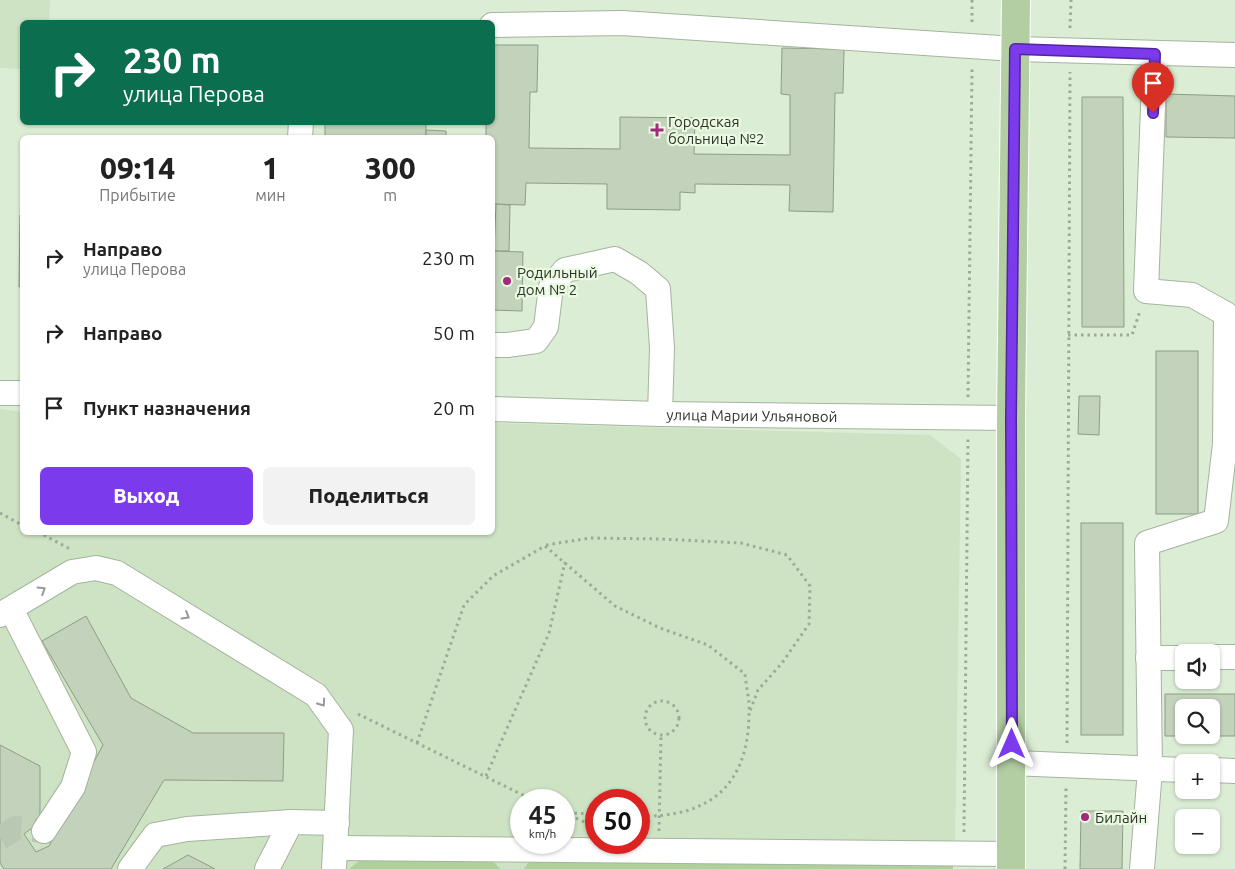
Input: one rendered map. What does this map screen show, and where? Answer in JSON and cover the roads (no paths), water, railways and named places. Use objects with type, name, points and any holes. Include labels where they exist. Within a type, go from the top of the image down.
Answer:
[{"type":"main road","points":[[1011,861],[1013,763],[1011,418],[1016,0]]},
{"type":"street","points":[[495,25],[622,23],[1015,49],[1235,55]]},
{"type":"street","points":[[1142,869],[1150,770],[1147,543],[1216,521],[1226,444],[1226,314],[1192,295],[1146,291],[1155,54]]},
{"type":"street","points":[[495,345],[507,346],[536,341],[546,326],[551,287],[565,270],[615,259],[639,272],[658,289],[662,348],[660,414]]},
{"type":"street","points":[[0,393],[20,394]]},
{"type":"street","name":"улица Марии Ульяновой","points":[[495,410],[1011,418]]},
{"type":"street","points":[[44,832],[73,787],[84,752],[6,612],[72,572],[96,568],[117,574],[316,695],[341,730],[334,859],[657,852],[1011,861]]},
{"type":"street","points":[[1220,657],[1235,657]]},
{"type":"street","points":[[1148,658],[1175,658]]},
{"type":"street","points":[[1013,763],[1175,770]]},
{"type":"street","points":[[1220,770],[1235,771]]},
{"type":"street","points":[[130,869],[155,835],[188,829],[291,822],[337,823]]},
{"type":"street","points":[[268,869],[291,822]]},
{"type":"tunnel","points":[[0,838],[16,828],[44,831]]},
{"type":"place","name":"Городская больница №2","points":[[657,130]]},
{"type":"place","name":"Родильный дом № 2","points":[[507,281]]},
{"type":"place","name":"Билайн","points":[[1085,817]]}]
